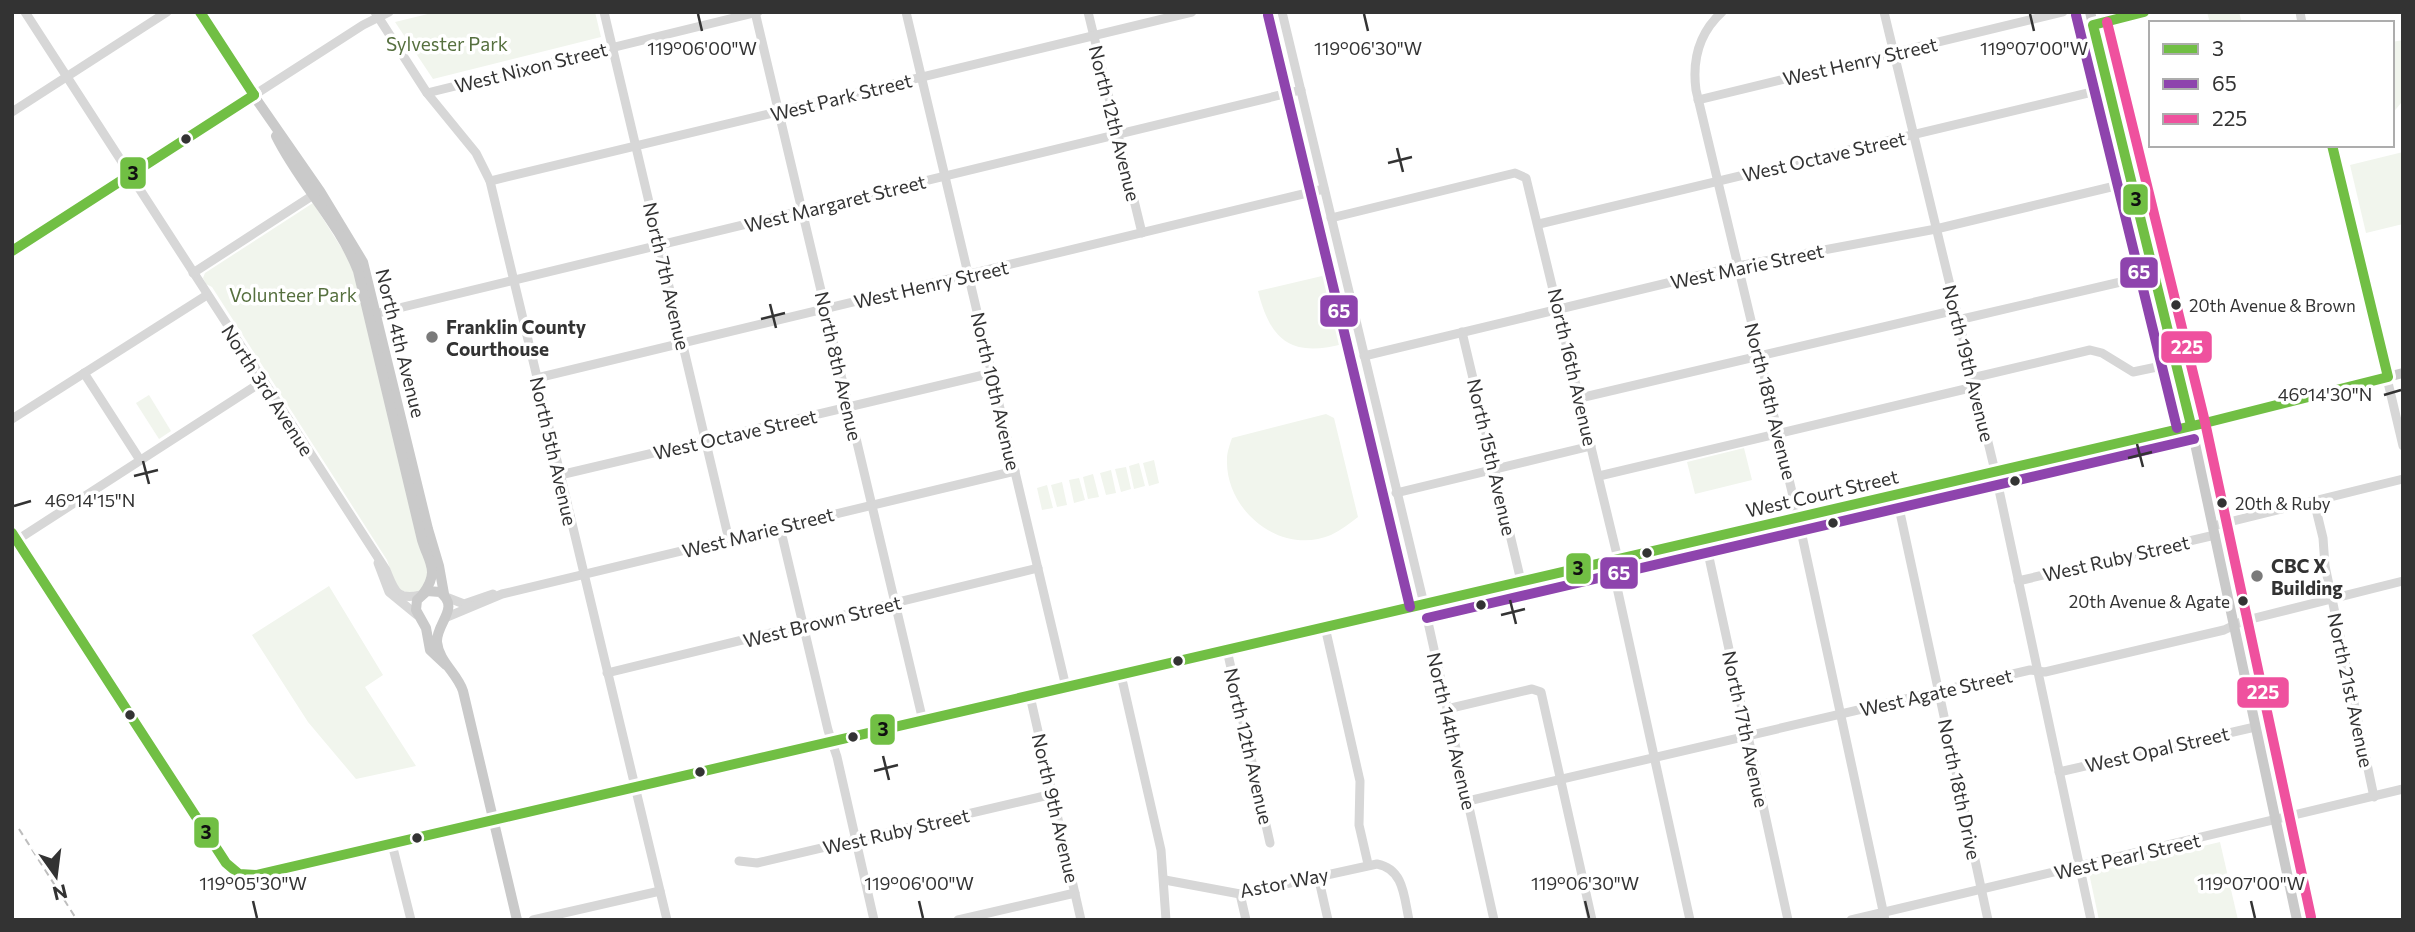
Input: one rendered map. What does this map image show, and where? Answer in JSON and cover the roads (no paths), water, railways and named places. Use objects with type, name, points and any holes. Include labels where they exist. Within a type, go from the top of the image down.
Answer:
[{"type":"main road","name":"North 4th Avenue","points":[[200,12],[272,123],[286,156],[363,262],[422,540],[433,568],[432,579],[421,594]]},
{"type":"main road","points":[[2090,12],[2191,425],[2297,920]]},
{"type":"main road","name":"North 4th Avenue","points":[[373,315],[445,596]]},
{"type":"main road","name":"West Court Street","points":[[494,820],[1705,539],[2403,373]]},
{"type":"main road","points":[[446,665],[430,650],[427,632],[418,616],[416,606],[421,594],[436,591],[445,596],[449,606],[438,642],[446,665],[462,688],[517,920]]},
{"type":"main road","points":[[418,616],[431,624],[440,623],[446,618]]},
{"type":"street","name":"North 3rd Avenue","points":[[25,12],[388,573],[395,591],[408,597],[421,594]]},
{"type":"street","points":[[12,112],[167,12]]},
{"type":"street","points":[[12,251],[376,14],[389,12]]},
{"type":"street","name":"North 7th Avenue","points":[[604,12],[729,540]]},
{"type":"street","name":"North 10th Avenue","points":[[906,12],[1066,687]]},
{"type":"street","name":"North 12th Avenue","points":[[1088,12],[1142,233]]},
{"type":"street","name":"West Park Street","points":[[491,181],[1192,12]]},
{"type":"street","name":"North 14th Avenue","points":[[1282,12],[1424,604],[1494,920]]},
{"type":"street","name":"North 18th Avenue","points":[[1722,12],[1703,36],[1696,55],[1694,72],[1698,100],[1798,517],[1884,916]]},
{"type":"street","name":"North 19th Avenue","points":[[1884,12],[1995,471],[2091,920]]},
{"type":"street","name":"West Henry Street","points":[[1698,100],[2063,12]]},
{"type":"street","points":[[2093,25],[2145,12]]},
{"type":"street","name":"West Nixon Street","points":[[427,93],[756,13]]},
{"type":"street","name":"North 8th Avenue","points":[[756,13],[923,721]]},
{"type":"street","name":"North 5th Avenue","points":[[376,14],[427,93],[470,144],[491,181],[667,920]]},
{"type":"street","name":"West Octave Street","points":[[1539,224],[2109,88]]},
{"type":"street","name":"West Margaret Street","points":[[373,315],[1300,90]]},
{"type":"street","points":[[2332,147],[2403,446]]},
{"type":"street","name":"North 16th Avenue","points":[[1331,218],[1515,173],[1524,176],[1529,183],[1599,476],[1654,758],[1690,920]]},
{"type":"street","name":"West Marie Street","points":[[1364,356],[1738,265],[1936,229],[2132,182]]},
{"type":"street","name":"West Henry Street","points":[[537,378],[1324,189]]},
{"type":"street","points":[[193,273],[316,194]]},
{"type":"street","points":[[1580,398],[1760,356],[2154,274]]},
{"type":"street","points":[[12,419],[207,295]]},
{"type":"street","name":"North 15th Avenue","points":[[1462,332],[1521,581]]},
{"type":"street","points":[[1599,476],[1973,383],[2090,350],[2133,372],[2176,363]]},
{"type":"street","points":[[84,373],[140,460]]},
{"type":"street","name":"West Octave Street","points":[[560,475],[992,373]]},
{"type":"street","points":[[263,381],[15,536],[226,863],[239,874],[256,875],[494,820]]},
{"type":"street","points":[[1396,493],[1591,446]]},
{"type":"street","name":"West Marie Street","points":[[445,596],[464,604],[483,596],[584,575],[1015,471]]},
{"type":"street","name":"West Ruby Street","points":[[2018,581],[2403,479]]},
{"type":"street","name":"North 18th Drive","points":[[1896,494],[1988,920]]},
{"type":"street","name":"North 21st Avenue","points":[[2314,501],[2374,797]]},
{"type":"street","points":[[780,527],[874,920]]},
{"type":"street","name":"North 17th Avenue","points":[[1705,539],[1788,920]]},
{"type":"street","name":"North 3rd Avenue","points":[[375,555],[387,590],[418,616]]},
{"type":"street","name":"West Brown Street","points":[[607,673],[1038,568]]},
{"type":"street","name":"West Agate Street","points":[[1468,801],[2030,670],[2045,672],[2224,630],[2243,621],[2403,581]]},
{"type":"street","name":"West Marie Street","points":[[446,618],[502,594]]},
{"type":"street","points":[[1325,627],[1360,781],[1359,825],[1368,864],[1388,867],[1399,878],[1409,920]]},
{"type":"street","name":"North 12th Avenue","points":[[1227,650],[1270,843]]},
{"type":"street","points":[[1121,674],[1161,850],[1166,920]]},
{"type":"street","points":[[1447,709],[1532,688],[1542,695],[1592,920]]},
{"type":"street","name":"North 9th Avenue","points":[[1030,696],[1081,920]]},
{"type":"street","name":"West Opal Street","points":[[2059,772],[2255,726]]},
{"type":"street","name":"West Pearl Street","points":[[1851,920],[1884,916],[1981,889],[2403,789]]},
{"type":"street","name":"West Ruby Street","points":[[739,860],[757,863],[1053,794]]},
{"type":"street","points":[[392,844],[411,920]]},
{"type":"street","name":"Astor Way","points":[[1165,880],[1240,894],[1368,864]]},
{"type":"street","points":[[1318,876],[1328,920]]},
{"type":"street","points":[[533,920],[660,891]]},
{"type":"street","points":[[958,920],[1075,893]]},
{"type":"street","points":[[1240,894],[1246,920]]},
{"type":"railway","points":[[19,829],[77,920]]},
{"type":"place","name":"20th Avenue & Brown","points":[[2176,305]]},
{"type":"place","name":"Franklin County Courthouse","points":[[432,337]]},
{"type":"place","name":"20th & Ruby","points":[[2222,503]]},
{"type":"place","name":"CBC X Building","points":[[2257,576]]},
{"type":"place","name":"20th Avenue & Agate","points":[[2243,601]]},
{"type":"park label","name":"Sylvester Park","points":[[447,43]]},
{"type":"park label","name":"Volunteer Park","points":[[293,294]]}]
